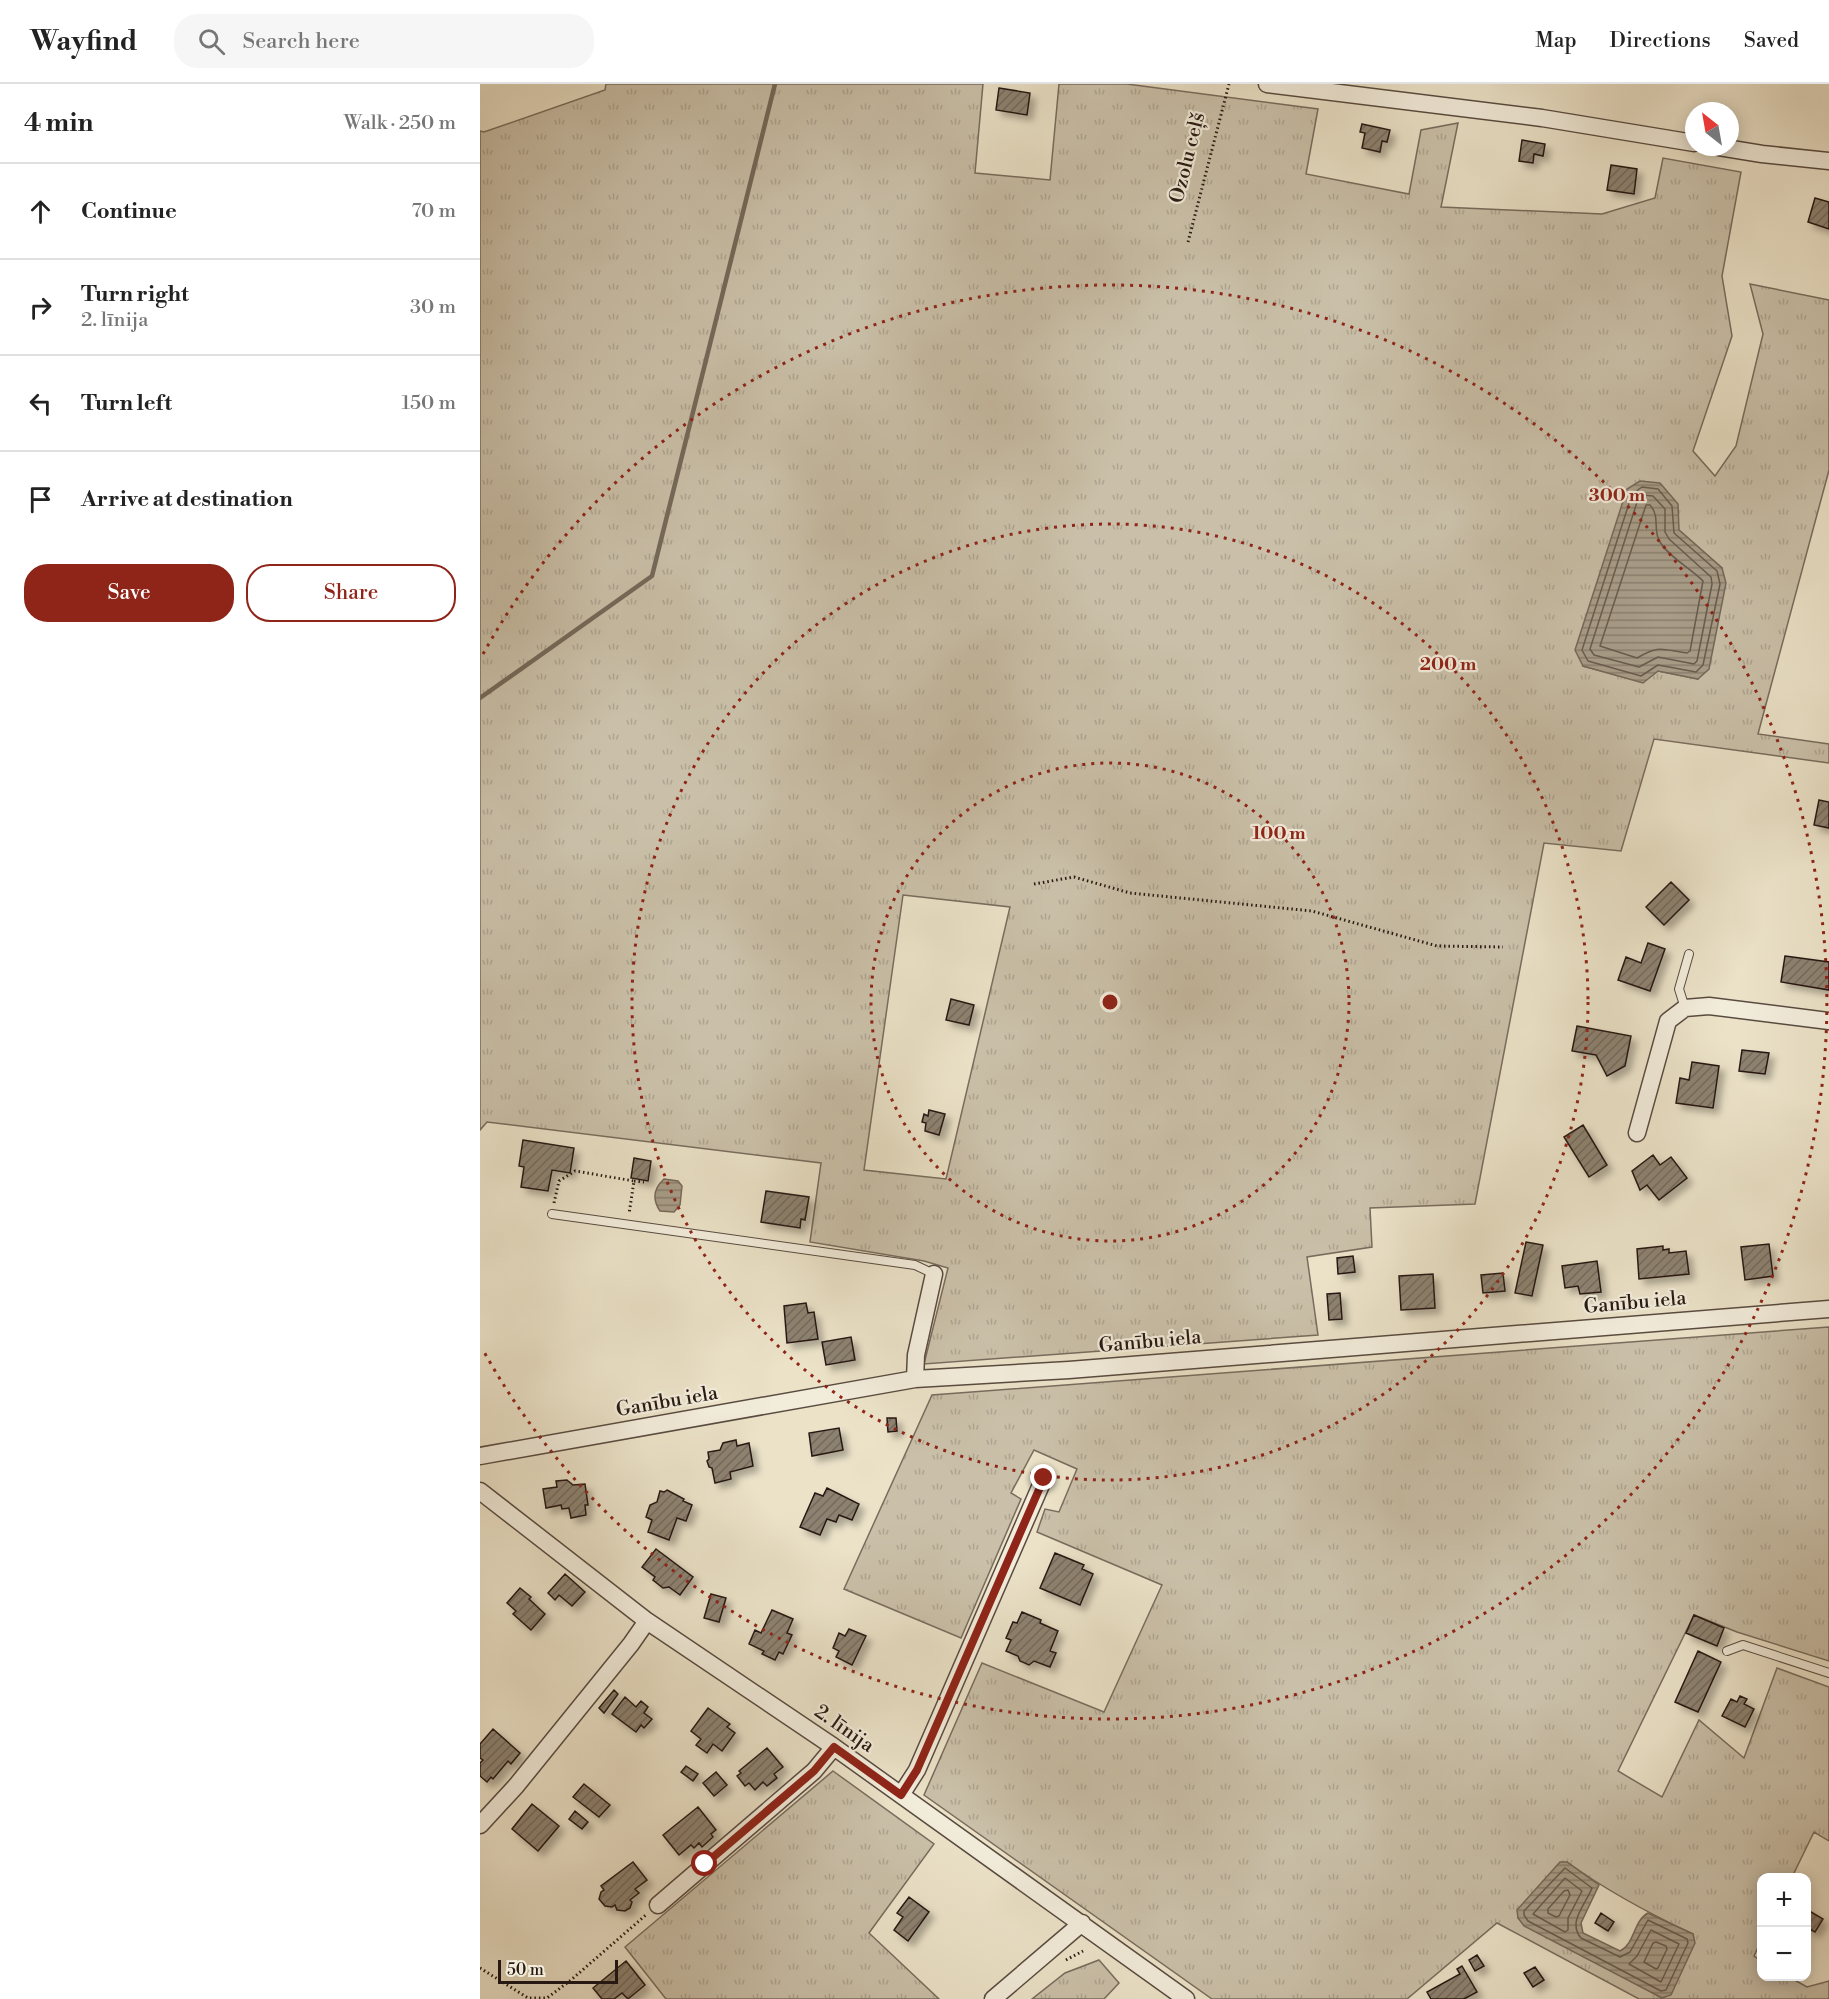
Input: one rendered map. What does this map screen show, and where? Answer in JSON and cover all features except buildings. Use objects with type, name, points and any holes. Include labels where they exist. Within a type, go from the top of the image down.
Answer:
[{"type":"street","points":[[1276,85],[1542,118],[1685,142]]},
{"type":"street","points":[[1739,150],[1829,161]]},
{"type":"street","points":[[1637,1133],[1668,1021],[1685,1008],[1709,1006],[1829,1021]]},
{"type":"street","points":[[915,1379],[916,1355],[934,1274]]},
{"type":"street","name":"Ganību iela","points":[[480,1456],[915,1379],[1069,1370],[1829,1309]]},
{"type":"street","points":[[901,1795],[917,1770],[1044,1478]]},
{"type":"street","name":"2. līnija","points":[[483,1500],[647,1621],[834,1747],[1186,1999]]},
{"type":"street","points":[[480,1825],[516,1786],[647,1621]]},
{"type":"street","points":[[658,1905],[814,1771],[834,1747]]},
{"type":"street","points":[[993,1999],[1082,1923]]},
{"type":"lane","points":[[1685,1008],[1679,989],[1689,954]]},
{"type":"lane","points":[[552,1214],[915,1265],[934,1274]]},
{"type":"lane","points":[[1727,1651],[1743,1645],[1829,1673]]},
{"type":"path","name":"Ozolu ceļš","points":[[1188,242],[1229,84]]},
{"type":"path","points":[[1034,884],[1074,877],[1130,893],[1312,911],[1437,946],[1503,947]]},
{"type":"path","points":[[552,1214],[559,1181],[575,1171],[644,1182]]},
{"type":"path","points":[[627,1225],[634,1181]]},
{"type":"path","points":[[480,1968],[528,1998],[547,1998],[658,1905]]},
{"type":"green space","points":[[606,84],[983,84],[975,173],[1050,180],[1059,84],[1127,84],[1318,109],[1306,174],[1409,194],[1421,130],[1458,123],[1441,207],[1602,214],[1655,198],[1663,158],[1741,172],[1722,276],[1732,336],[1693,451],[1715,476],[1736,446],[1763,334],[1750,284],[1829,300],[1829,470],[1758,734],[1829,744],[1829,763],[1654,739],[1621,851],[1544,843],[1475,1204],[1370,1208],[1372,1247],[1307,1257],[1318,1335],[924,1364],[948,1268],[924,1261],[810,1242],[821,1163],[487,1122],[480,1130],[480,131],[484,132],[605,90]],"holes":[[[1679,530],[1722,568],[1698,679],[1658,671],[1643,682],[1583,666]],[[903,895],[1010,907],[946,1179],[864,1170]]]},
{"type":"green space","points":[[1829,1327],[1829,1661],[1737,1632],[1694,1615],[1618,1771],[1662,1797],[1699,1720],[1744,1758],[1777,1668],[1829,1687],[1829,1841],[1814,1832],[1794,1873],[1757,1873],[1757,1950],[1754,1956],[1757,1958],[1757,1981],[1796,1981],[1807,1987],[1829,1981],[1829,1999],[1639,1999],[1497,1923],[1407,1999],[1212,1999],[924,1795],[982,1663],[1104,1712],[1162,1585],[1037,1532],[1045,1509],[1059,1512],[1077,1469],[1034,1450],[1011,1493],[1021,1499],[961,1638],[844,1589],[932,1395]],"holes":[[[1567,1862],[1597,1883],[1693,1934],[1662,1998],[1518,1918]]]},
{"type":"green space","points":[[833,1771],[934,1844],[869,1933],[939,1999],[666,1999],[625,1947]]},
{"type":"green space","points":[[1099,1960],[1119,1983],[1104,1999],[1032,1999],[1065,1973]]},
{"type":"water","points":[[1640,481],[1660,483],[1678,504],[1679,530],[1722,568],[1726,583],[1709,669],[1698,679],[1658,671],[1643,683],[1583,666],[1575,650],[1627,489]]},
{"type":"water","points":[[664,1179],[678,1181],[682,1186],[680,1205],[674,1212],[660,1211],[656,1202],[656,1190]]},
{"type":"water","points":[[1560,1862],[1567,1862],[1599,1885],[1581,1923],[1583,1933],[1620,1951],[1629,1943],[1639,1921],[1648,1913],[1693,1934],[1695,1943],[1671,1995],[1662,1998],[1524,1926],[1518,1918],[1517,1910]]},
{"type":"waterway","points":[[480,698],[652,576],[775,84]]},
{"type":"route","points":[[705,1864],[814,1771],[834,1747],[901,1795],[917,1770],[1044,1478]]}]
